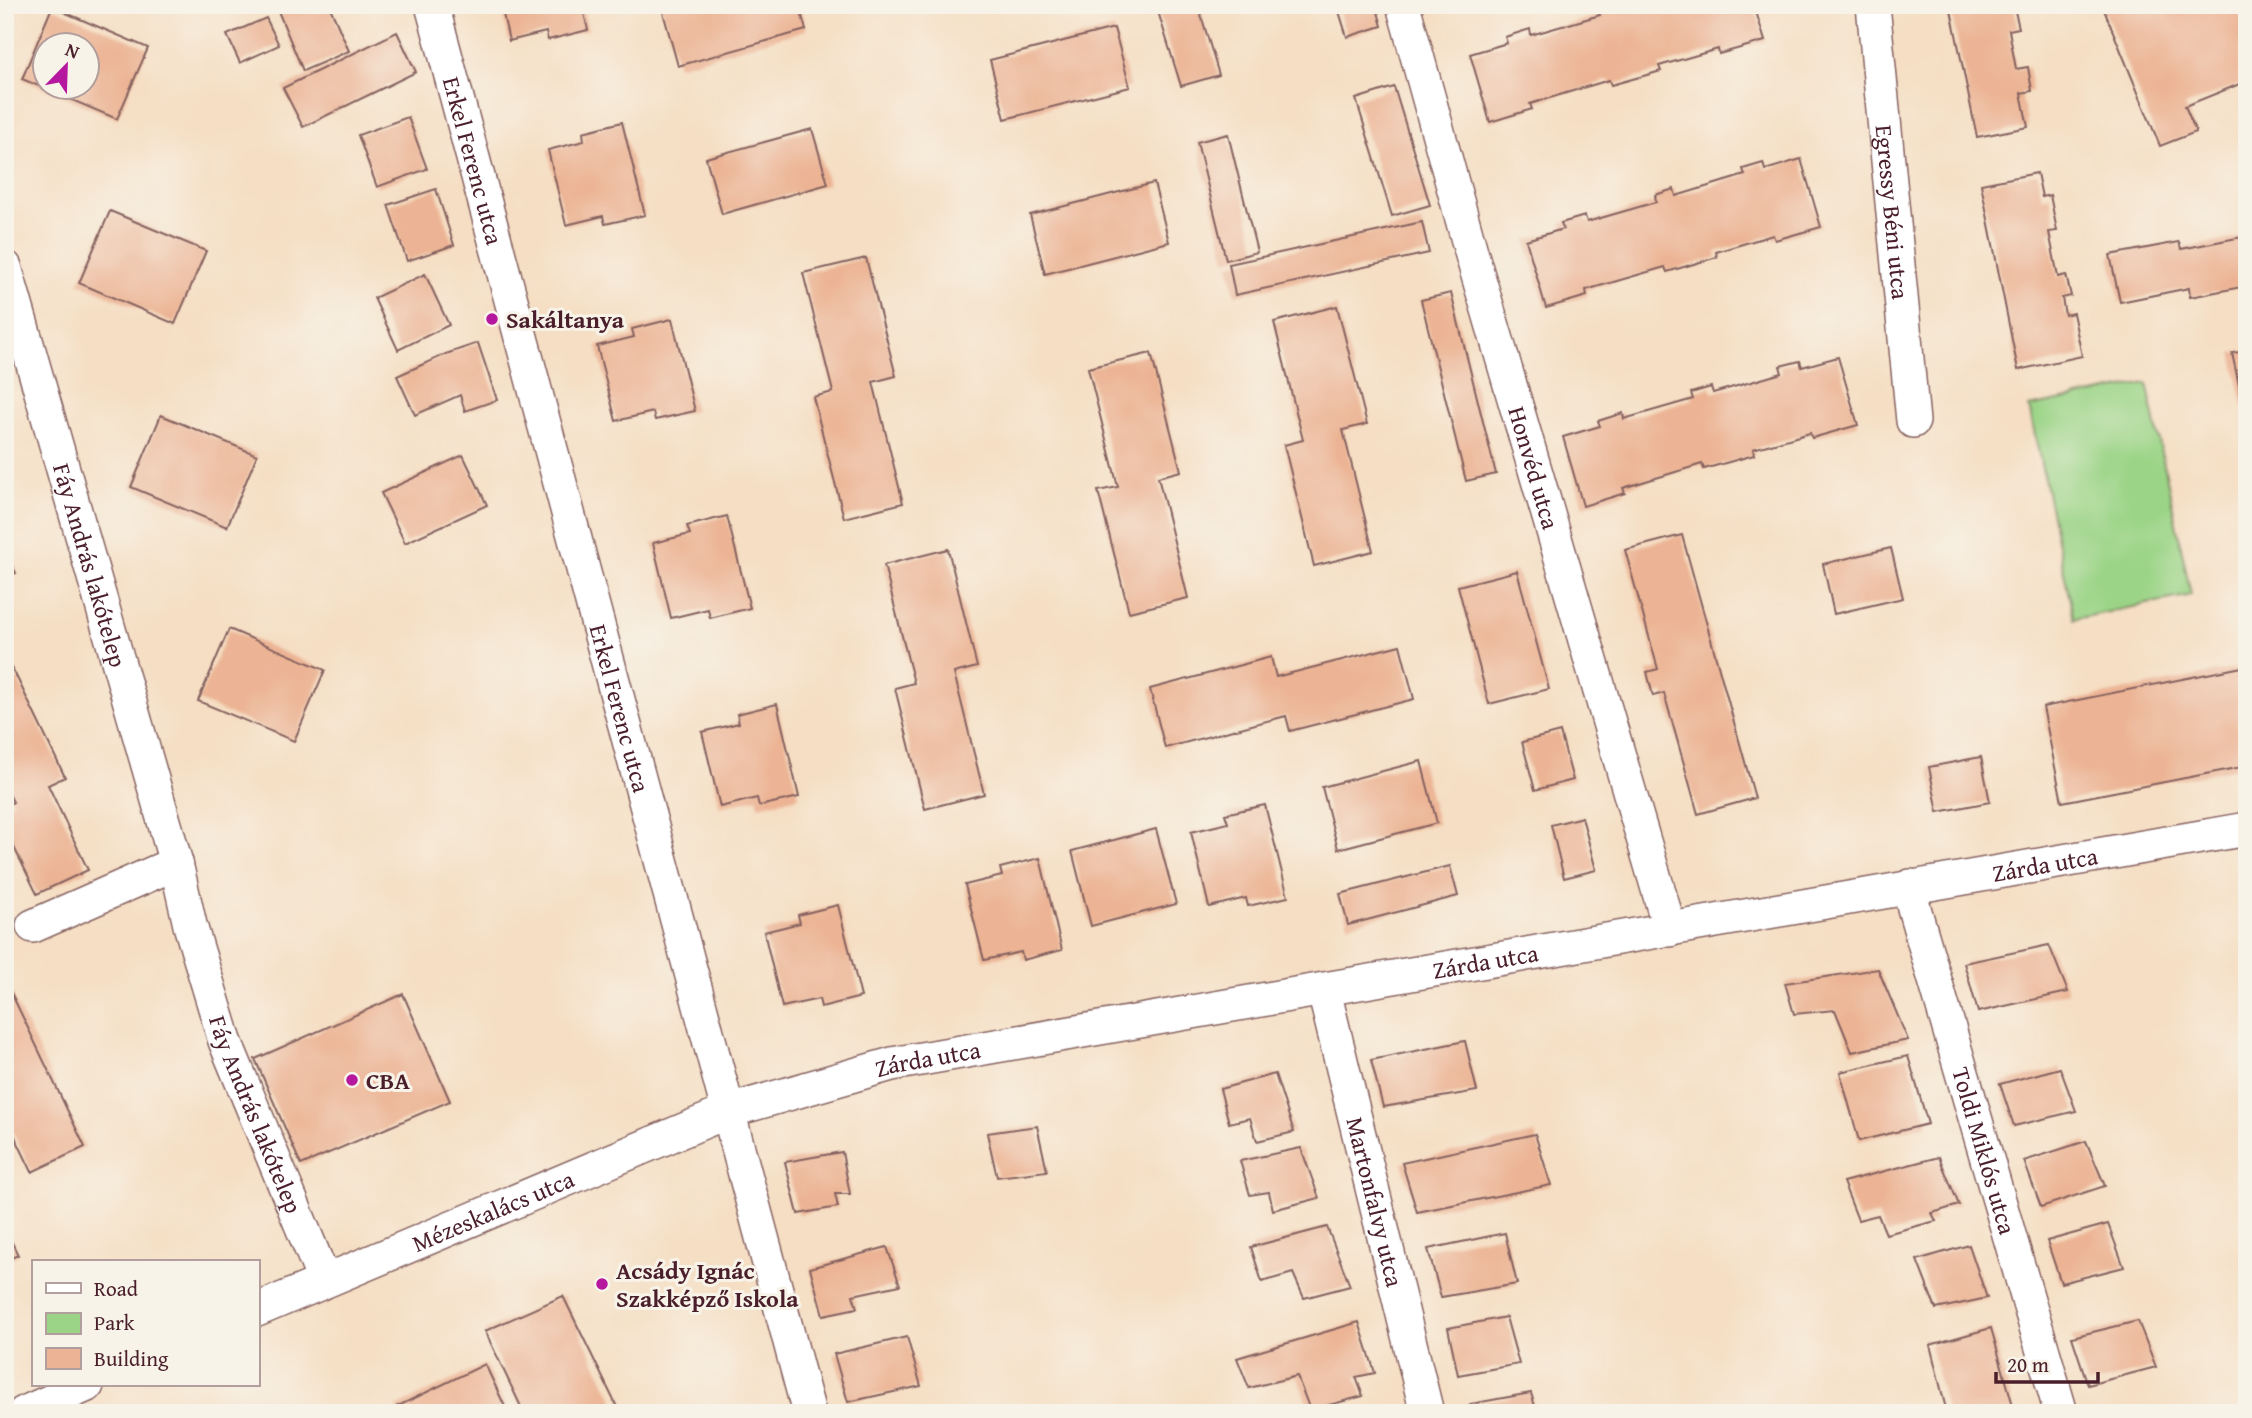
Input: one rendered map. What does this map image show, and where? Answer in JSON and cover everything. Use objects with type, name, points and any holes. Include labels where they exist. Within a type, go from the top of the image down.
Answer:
[{"type":"street","name":"Erkel Ferenc utca","points":[[432,5],[809,1413]]},
{"type":"street","name":"Honvéd utca","points":[[1403,5],[1472,256],[1670,930]]},
{"type":"street","name":"Egressy Béni utca","points":[[1873,5],[1913,421]]},
{"type":"street","name":"Fáy András lakótelep","points":[[5,267],[225,1041],[324,1280]]},
{"type":"street","name":"Zárda utca","points":[[729,1111],[892,1064],[2247,829]]},
{"type":"street","points":[[33,926],[176,863]]},
{"type":"street","name":"Toldi Miklós utca","points":[[1910,886],[1914,908],[2061,1413]]},
{"type":"street","name":"Martonfalvy utca","points":[[1324,990],[1427,1413]]},
{"type":"street","name":"Mézeskalács utca","points":[[259,1309],[729,1111]]},
{"type":"street","points":[[24,1413],[85,1386]]},
{"type":"green space","points":[[2147,383],[2191,595],[2074,619],[2029,407]]},
{"type":"building","points":[[292,5],[329,5],[349,51],[303,71],[278,11]]},
{"type":"building","points":[[501,5],[582,5],[588,30],[548,40],[546,32],[509,41]]},
{"type":"building","points":[[661,5],[799,5],[806,30],[678,66]]},
{"type":"building","points":[[1156,5],[1198,5],[1219,75],[1181,86]]},
{"type":"building","points":[[1337,5],[1376,5],[1382,26],[1347,37]]},
{"type":"building","points":[[1618,5],[1620,10],[1635,5],[1754,5],[1765,41],[1719,54],[1718,49],[1659,66],[1661,71],[1611,85],[1609,80],[1530,104],[1532,109],[1490,122],[1470,54],[1507,43],[1505,37],[1530,29],[1531,35],[1600,15],[1598,9]]},
{"type":"building","points":[[1950,5],[2003,5],[2004,9],[2014,7],[2019,28],[2009,30],[2016,69],[2028,67],[2032,91],[2021,93],[2028,127],[1977,137]]},
{"type":"building","points":[[2102,5],[2236,5],[2247,30],[2247,81],[2185,106],[2196,132],[2160,146]]},
{"type":"building","points":[[52,7],[148,48],[117,119],[77,102],[102,102],[102,32],[42,32]]},
{"type":"building","points":[[266,18],[279,45],[240,63],[227,35]]},
{"type":"building","points":[[1114,28],[1130,87],[1005,119],[990,60]]},
{"type":"building","points":[[397,32],[416,72],[303,127],[283,88]]},
{"type":"building","points":[[32,55],[32,83],[22,79]]},
{"type":"building","points":[[1394,87],[1430,205],[1392,216],[1356,99]]},
{"type":"building","points":[[408,117],[427,169],[377,187],[358,135]]},
{"type":"building","points":[[622,122],[645,215],[605,224],[603,216],[566,225],[548,150],[584,141],[583,132]]},
{"type":"building","points":[[812,129],[828,184],[722,214],[706,158]]},
{"type":"building","points":[[1228,134],[1257,252],[1226,260],[1197,142]]},
{"type":"building","points":[[1801,159],[1821,227],[1775,240],[1773,235],[1716,252],[1717,257],[1667,272],[1665,267],[1586,290],[1587,296],[1546,308],[1526,240],[1563,229],[1561,223],[1585,216],[1587,222],[1656,202],[1655,195],[1674,189],[1676,196],[1745,175],[1743,169],[1763,163],[1765,170]]},
{"type":"building","points":[[2037,173],[2042,197],[2050,195],[2057,231],[2049,232],[2058,277],[2066,275],[2071,296],[2062,298],[2065,315],[2073,313],[2082,356],[2018,370],[1981,184]]},
{"type":"building","points":[[1154,183],[1169,242],[1045,274],[1030,215]]},
{"type":"building","points":[[436,189],[454,245],[407,261],[388,205]]},
{"type":"building","points":[[110,211],[206,251],[175,324],[79,283]]},
{"type":"building","points":[[1422,222],[1429,253],[1235,295],[1229,264]]},
{"type":"building","points":[[2247,236],[2247,286],[2190,297],[2189,288],[2120,302],[2110,255],[2179,242],[2181,249]]},
{"type":"building","points":[[866,258],[896,376],[873,382],[903,503],[844,518],[813,397],[833,392],[803,273]]},
{"type":"building","points":[[425,274],[449,325],[398,350],[374,298]]},
{"type":"building","points":[[1451,293],[1496,474],[1466,481],[1421,300]]},
{"type":"building","points":[[1337,306],[1367,424],[1343,430],[1373,551],[1314,566],[1284,445],[1303,440],[1274,322]]},
{"type":"building","points":[[672,319],[695,411],[655,420],[653,412],[616,421],[597,346],[634,337],[632,329]]},
{"type":"building","points":[[478,343],[497,400],[465,411],[460,395],[415,415],[397,376]]},
{"type":"building","points":[[2247,351],[2247,418],[2246,418],[2232,353]]},
{"type":"building","points":[[1151,353],[1181,471],[1158,477],[1188,598],[1129,612],[1098,491],[1118,487],[1088,368]]},
{"type":"building","points":[[1838,357],[1858,425],[1812,438],[1810,433],[1753,449],[1754,455],[1704,469],[1702,464],[1623,488],[1625,493],[1583,506],[1563,437],[1600,426],[1598,421],[1623,413],[1624,419],[1693,399],[1691,393],[1711,387],[1713,393],[1782,373],[1780,366],[1800,361],[1802,367]]},
{"type":"building","points":[[161,415],[257,455],[227,527],[131,487]]},
{"type":"building","points":[[463,455],[487,505],[405,543],[381,493]]},
{"type":"building","points":[[727,516],[750,608],[710,618],[708,609],[671,618],[653,543],[690,534],[687,526]]},
{"type":"building","points":[[1682,535],[1755,798],[1698,814],[1664,693],[1653,696],[1647,672],[1658,669],[1625,550]]},
{"type":"building","points":[[1891,548],[1903,598],[1834,614],[1823,564]]},
{"type":"building","points":[[948,549],[977,667],[954,673],[984,794],[925,809],[895,688],[914,683],[884,565]]},
{"type":"building","points":[[5,551],[16,573],[5,578]]},
{"type":"building","points":[[1517,571],[1549,689],[1489,704],[1458,586]]},
{"type":"building","points":[[229,629],[325,670],[294,741],[198,701]]},
{"type":"building","points":[[1400,645],[1414,699],[1290,731],[1286,716],[1165,748],[1150,689],[1271,657],[1276,677]]},
{"type":"building","points":[[5,653],[65,777],[48,785],[88,870],[37,894],[5,829],[5,806],[13,802],[5,786]]},
{"type":"building","points":[[2247,666],[2247,766],[2062,802],[2043,707]]},
{"type":"building","points":[[777,704],[799,797],[759,806],[757,798],[720,807],[702,732],[739,723],[737,714]]},
{"type":"building","points":[[1560,732],[1573,780],[1535,790],[1522,742]]},
{"type":"building","points":[[1981,757],[1990,802],[1938,812],[1929,767]]},
{"type":"building","points":[[1421,761],[1437,823],[1338,849],[1322,787]]},
{"type":"building","points":[[1265,805],[1288,897],[1248,906],[1246,898],[1209,907],[1191,832],[1228,823],[1225,814]]},
{"type":"building","points":[[1582,817],[1596,870],[1564,878],[1551,825]]},
{"type":"building","points":[[1156,829],[1176,904],[1091,926],[1072,851]]},
{"type":"building","points":[[1040,858],[1062,950],[1023,960],[1021,952],[984,960],[965,885],[1002,876],[1000,868]]},
{"type":"building","points":[[1450,866],[1458,896],[1348,925],[1340,894]]},
{"type":"building","points":[[838,905],[861,997],[821,1007],[819,999],[782,1007],[764,932],[800,923],[798,915]]},
{"type":"building","points":[[2049,945],[2068,992],[1978,1012],[1964,963]]},
{"type":"building","points":[[1878,969],[1908,1040],[1852,1052],[1835,1010],[1794,1014],[1785,983]]},
{"type":"building","points":[[5,980],[85,1147],[32,1172],[5,1116]]},
{"type":"building","name":"CBA","points":[[403,994],[450,1101],[301,1165],[255,1059]]},
{"type":"building","points":[[1465,1041],[1477,1091],[1383,1107],[1371,1060]]},
{"type":"building","points":[[1908,1056],[1928,1124],[1859,1141],[1840,1072]]},
{"type":"building","points":[[2060,1068],[2076,1111],[2014,1126],[2000,1084]]},
{"type":"building","points":[[1275,1074],[1294,1132],[1257,1141],[1250,1118],[1229,1123],[1220,1089]]},
{"type":"building","points":[[1037,1126],[1047,1171],[997,1177],[987,1133]]},
{"type":"building","points":[[1535,1134],[1551,1185],[1417,1212],[1402,1163]]},
{"type":"building","points":[[2086,1141],[2105,1186],[2041,1207],[2024,1161]]},
{"type":"building","points":[[1301,1148],[1319,1198],[1273,1210],[1269,1192],[1250,1195],[1240,1161]]},
{"type":"building","points":[[842,1152],[850,1194],[835,1194],[838,1207],[798,1214],[785,1162]]},
{"type":"building","points":[[1939,1157],[1959,1205],[1932,1213],[1936,1221],[1886,1234],[1878,1215],[1858,1220],[1843,1182]]},
{"type":"building","points":[[2108,1224],[2124,1267],[2061,1283],[2047,1241]]},
{"type":"building","points":[[1327,1227],[1350,1286],[1304,1298],[1293,1273],[1262,1282],[1251,1247]]},
{"type":"building","points":[[5,1228],[18,1255],[5,1261]]},
{"type":"building","points":[[1505,1233],[1517,1284],[1441,1297],[1428,1249]]},
{"type":"building","points":[[1969,1245],[1987,1298],[1936,1309],[1917,1260]]},
{"type":"building","points":[[887,1247],[900,1285],[853,1295],[857,1308],[823,1315],[810,1268]]},
{"type":"building","points":[[563,1296],[620,1413],[524,1413],[485,1331]]},
{"type":"building","points":[[1506,1317],[1519,1364],[1458,1375],[1448,1328]]},
{"type":"building","points":[[2138,1321],[2156,1367],[2088,1385],[2072,1337]]},
{"type":"building","points":[[1359,1322],[1375,1373],[1356,1377],[1363,1396],[1310,1410],[1297,1376],[1249,1388],[1237,1358]]},
{"type":"building","points":[[1991,1328],[2014,1409],[2001,1413],[1947,1413],[1930,1345]]},
{"type":"building","points":[[907,1337],[921,1386],[848,1402],[834,1354]]},
{"type":"building","points":[[485,1364],[508,1413],[399,1413],[396,1407]]},
{"type":"building","points":[[1531,1393],[1537,1413],[1472,1413],[1470,1404]]},
{"type":"place","name":"Sakáltanya","points":[[492,319]]},
{"type":"place","name":"CBA","points":[[352,1080]]},
{"type":"place","name":"Acsády Ignác Szakképző Iskola","points":[[602,1284]]}]
